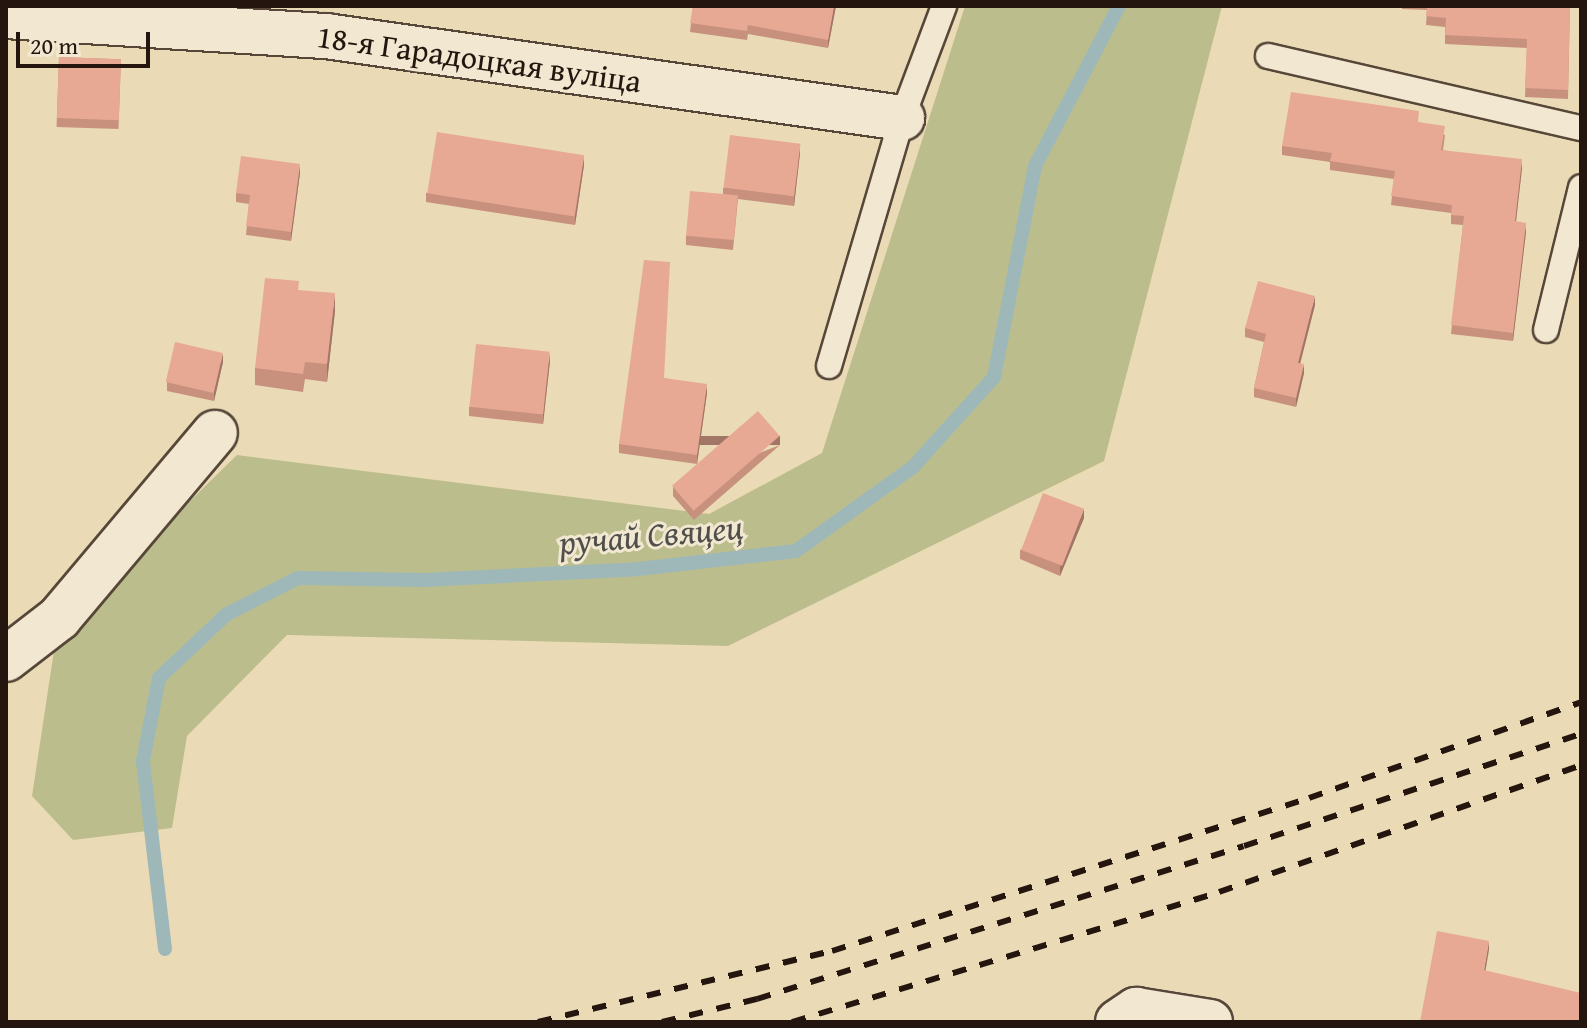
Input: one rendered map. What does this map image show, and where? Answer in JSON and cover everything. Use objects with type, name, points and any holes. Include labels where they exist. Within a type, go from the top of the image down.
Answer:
[{"type":"street","name":"18-я Гарадоцкая вуліца","points":[[6,16],[105,15],[326,36],[902,118]]},
{"type":"street","points":[[6,659],[59,618],[215,433]]},
{"type":"street","points":[[1118,1022],[1136,1010],[1210,1022]]},
{"type":"lane","points":[[829,366],[902,118],[944,6]]},
{"type":"lane","points":[[1268,56],[1581,128]]},
{"type":"lane","points":[[1546,330],[1581,187]]},
{"type":"green space","points":[[965,6],[1222,6],[1104,461],[728,646],[287,635],[187,736],[172,828],[73,840],[32,796],[57,631],[237,455],[709,514],[822,453]]},
{"type":"building","points":[[693,6],[834,6],[828,40],[748,25],[747,31],[690,23]]},
{"type":"building","points":[[1427,6],[1570,6],[1568,90],[1525,88],[1527,39],[1445,35],[1446,18],[1426,16]]},
{"type":"building","points":[[59,57],[121,59],[119,120],[57,118]]},
{"type":"building","points":[[1291,92],[1419,111],[1418,122],[1445,126],[1441,150],[1522,159],[1515,221],[1526,223],[1513,333],[1451,325],[1464,216],[1451,215],[1452,205],[1391,196],[1395,171],[1330,161],[1332,153],[1282,146]]},
{"type":"building","points":[[437,132],[584,155],[574,217],[427,193]]},
{"type":"building","points":[[730,135],[800,144],[794,196],[724,188]]},
{"type":"building","points":[[241,156],[300,164],[291,232],[246,226],[250,195],[236,193]]},
{"type":"building","points":[[690,191],[738,195],[734,240],[686,236]]},
{"type":"building","points":[[644,260],[670,262],[664,378],[707,384],[697,455],[619,444]]},
{"type":"building","points":[[265,278],[299,281],[298,290],[335,293],[327,364],[305,362],[303,374],[255,368]]},
{"type":"building","points":[[1258,281],[1315,296],[1298,363],[1304,364],[1296,398],[1254,388],[1266,334],[1245,328]]},
{"type":"building","points":[[175,342],[223,353],[214,393],[166,382]]},
{"type":"building","points":[[476,344],[550,352],[543,414],[469,407]]},
{"type":"building","points":[[758,411],[780,436],[694,511],[672,486]]},
{"type":"building","points":[[1043,493],[1084,509],[1062,566],[1021,550]]},
{"type":"building","points":[[1437,931],[1489,941],[1484,970],[1581,993],[1581,1022],[1420,1022]]},
{"type":"waterway","name":"ручай Свяцец","points":[[165,949],[143,761],[159,678],[227,614],[298,578],[424,580],[638,569],[796,551],[913,467],[994,377],[1035,166],[1119,6]]},
{"type":"railway","points":[[538,1022],[832,951],[1309,798],[1581,702]]},
{"type":"railway","points":[[662,1022],[757,999],[1244,846],[1581,734]]},
{"type":"railway","points":[[792,1022],[1219,892],[1581,765]]}]
